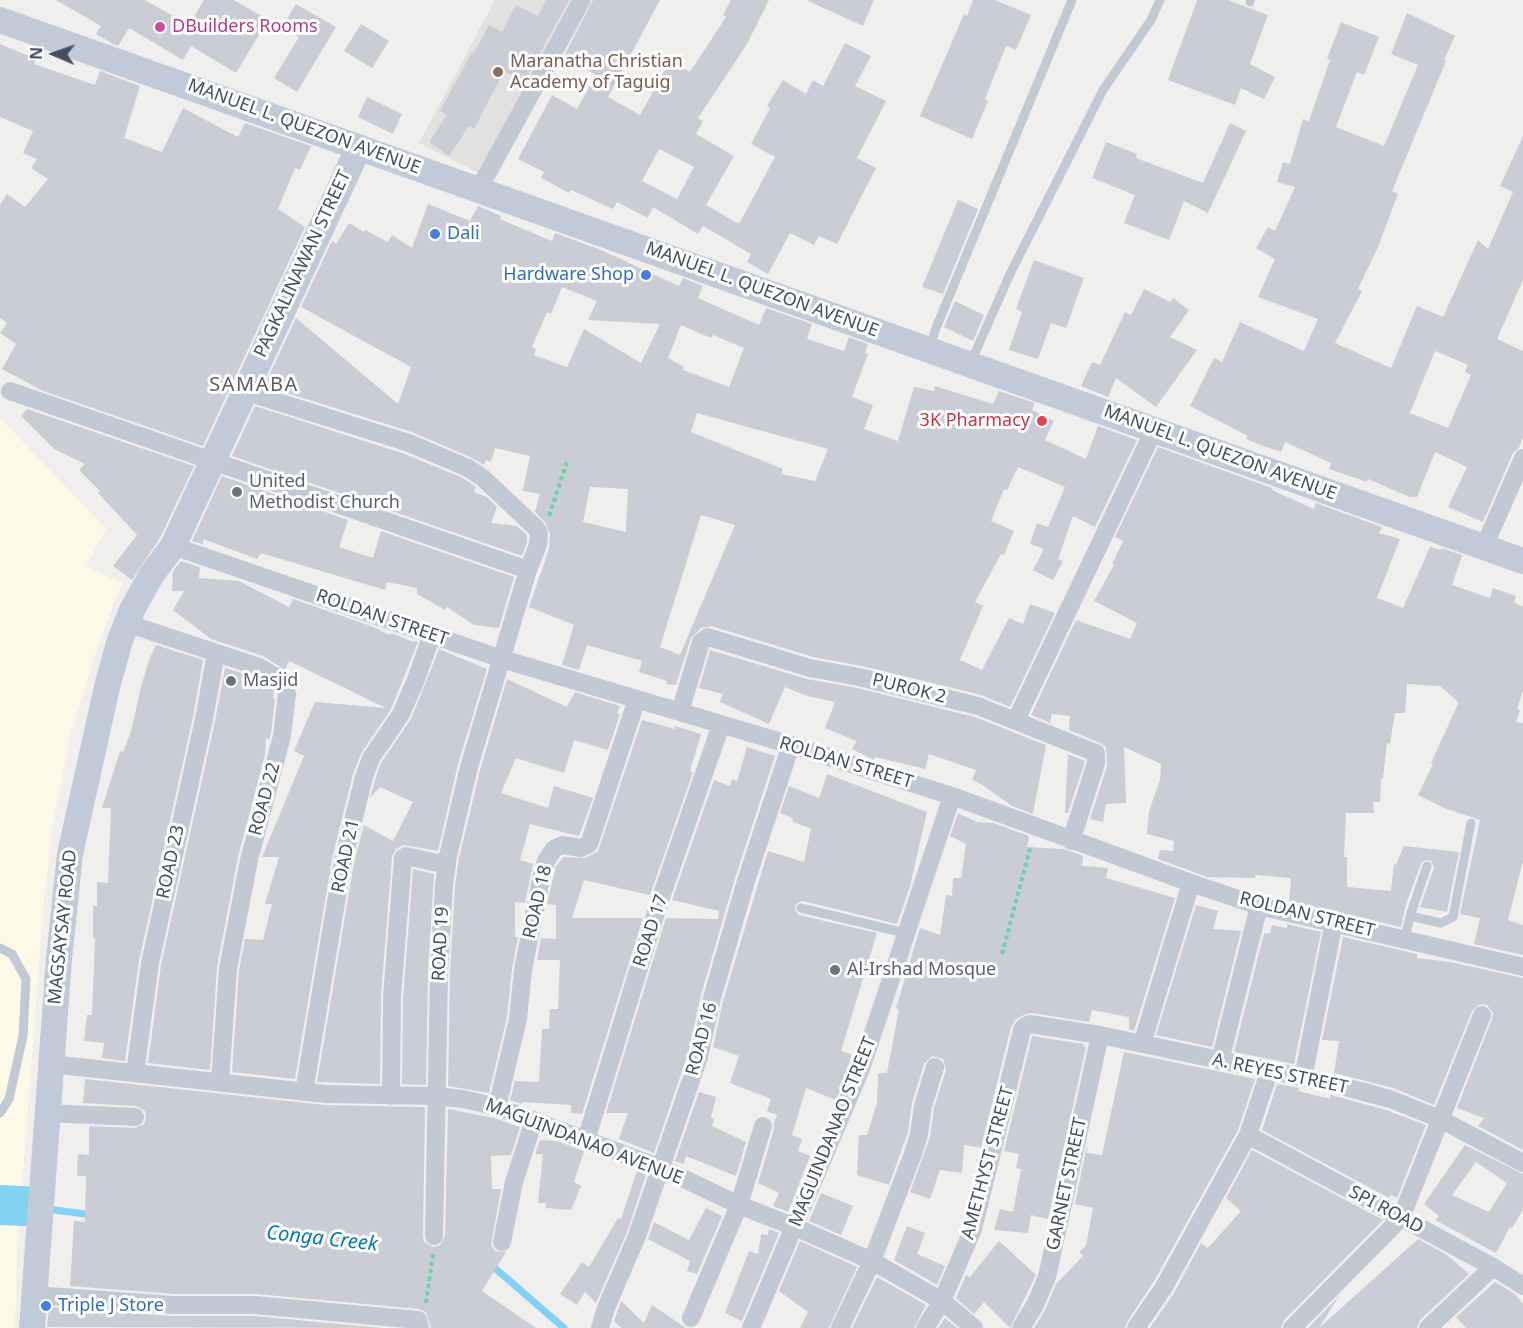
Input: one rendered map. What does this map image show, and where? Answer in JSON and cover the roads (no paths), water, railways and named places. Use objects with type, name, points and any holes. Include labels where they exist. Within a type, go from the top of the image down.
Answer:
[{"type":"main road","name":"MANUEL L. QUEZON AVENUE","points":[[0,20],[1523,561]]},
{"type":"main road","name":"PAGKALINAWAN STREET","points":[[172,546],[359,147]]},
{"type":"main road","name":"MAGSAYSAY ROAD","points":[[32,1328],[58,959],[70,854],[107,687],[120,640],[126,623],[152,574],[172,546]]},
{"type":"street","points":[[479,189],[582,0]]},
{"type":"street","points":[[10,391],[528,570]]},
{"type":"street","name":"ROAD 19","points":[[243,391],[409,443],[468,468],[483,478],[536,528],[540,539],[528,570],[454,826],[447,865],[439,974],[434,1236]]},
{"type":"street","points":[[1016,720],[1154,429]]},
{"type":"street","points":[[1484,547],[1523,458]]},
{"type":"street","name":"ROLDAN STREET","points":[[172,546],[502,659],[791,745],[952,796],[1191,884],[1259,906],[1523,967]]},
{"type":"street","name":"ROAD 22","points":[[126,623],[259,667],[276,677],[284,685],[287,694],[282,736],[249,860],[228,969],[220,1082]]},
{"type":"street","name":"ROAD 21","points":[[304,1092],[343,861],[364,777],[376,751],[401,714],[432,635]]},
{"type":"street","name":"PUROK 2","points":[[680,712],[701,642],[708,637],[810,668],[858,677],[978,706],[1096,753],[1096,763],[1071,841]]},
{"type":"street","name":"ROAD 23","points":[[135,1073],[150,963],[204,719],[216,653]]},
{"type":"street","name":"ROAD 18","points":[[498,1107],[518,1019],[523,970],[546,861],[554,849],[562,845],[581,848],[589,844],[637,699]]},
{"type":"street","name":"ROAD 17","points":[[586,1140],[659,903],[721,725]]},
{"type":"street","name":"ROAD 16","points":[[600,1328],[606,1308],[637,1236],[699,1057],[712,998],[746,881],[791,745]]},
{"type":"street","name":"MAGUINDANAO STREET","points":[[751,1328],[858,1076],[952,796]]},
{"type":"street","points":[[391,1096],[392,997],[403,858],[406,856],[447,865]]},
{"type":"street","points":[[1142,1044],[1191,884]]},
{"type":"street","points":[[1220,1061],[1259,906]]},
{"type":"street","points":[[1303,1078],[1334,922]]},
{"type":"street","points":[[1292,1328],[1401,1218],[1482,1015]]},
{"type":"street","name":"A. REYES STREET","points":[[1025,1026],[1030,1024],[1100,1035],[1390,1099],[1440,1119],[1523,1163]]},
{"type":"street","name":"AMETHYST STREET","points":[[925,1328],[942,1301],[964,1253],[980,1205],[1022,1030],[1025,1026]]},
{"type":"street","name":"GARNET STREET","points":[[1021,1328],[1035,1305],[1047,1277],[1100,1035]]},
{"type":"street","name":"MAGUINDANAO AVENUE","points":[[51,1064],[326,1094],[436,1096],[498,1107],[661,1168],[739,1205],[872,1261],[942,1301],[974,1328]]},
{"type":"street","points":[[840,1328],[872,1261],[914,1151],[923,1106],[935,1067]]},
{"type":"street","points":[[1136,1328],[1164,1287],[1248,1135],[1269,1072]]},
{"type":"street","points":[[47,1113],[135,1117]]},
{"type":"street","points":[[502,1242],[514,1182],[534,1120]]},
{"type":"street","points":[[691,1318],[739,1205],[763,1126]]},
{"type":"street","name":"SPI ROAD","points":[[1248,1135],[1493,1267],[1523,1286]]},
{"type":"street","points":[[1428,1328],[1493,1267]]},
{"type":"street","points":[[34,1295],[173,1305],[255,1305],[419,1324]]},
{"type":"lane","points":[[929,349],[1072,0]]},
{"type":"lane","points":[[970,364],[1011,272],[1103,90],[1151,20],[1160,0]]},
{"type":"lane","points":[[1410,916],[1441,923],[1453,917],[1471,824]]},
{"type":"lane","points":[[1406,939],[1410,916],[1427,866]]},
{"type":"lane","points":[[801,908],[905,933]]},
{"type":"lane","points":[[0,948],[12,954],[26,979],[23,1036],[9,1099],[0,1113]]},
{"type":"waterway","name":"Conga Creek","points":[[0,1205],[23,1206]]},
{"type":"waterway","name":"Conga Creek","points":[[55,1210],[92,1215]]},
{"type":"waterway","name":"Conga Creek","points":[[489,1263],[564,1328]]},
{"type":"place","name":"DBuilders Rooms","points":[[160,27]]},
{"type":"place","name":"Maranatha Christian Academy of Taguig","points":[[498,72]]},
{"type":"place","name":"Dali","points":[[435,234]]},
{"type":"place","name":"Hardware Shop","points":[[646,275]]},
{"type":"place","name":"3K Pharmacy","points":[[1042,421]]},
{"type":"place","name":"United Methodist Church","points":[[237,492]]},
{"type":"place","name":"Masjid","points":[[231,681]]},
{"type":"place","name":"Al-Irshad Mosque","points":[[835,970]]},
{"type":"place","name":"Triple J Store","points":[[46,1306]]},
{"type":"district","name":"SAMABA","points":[[254,385]]}]
